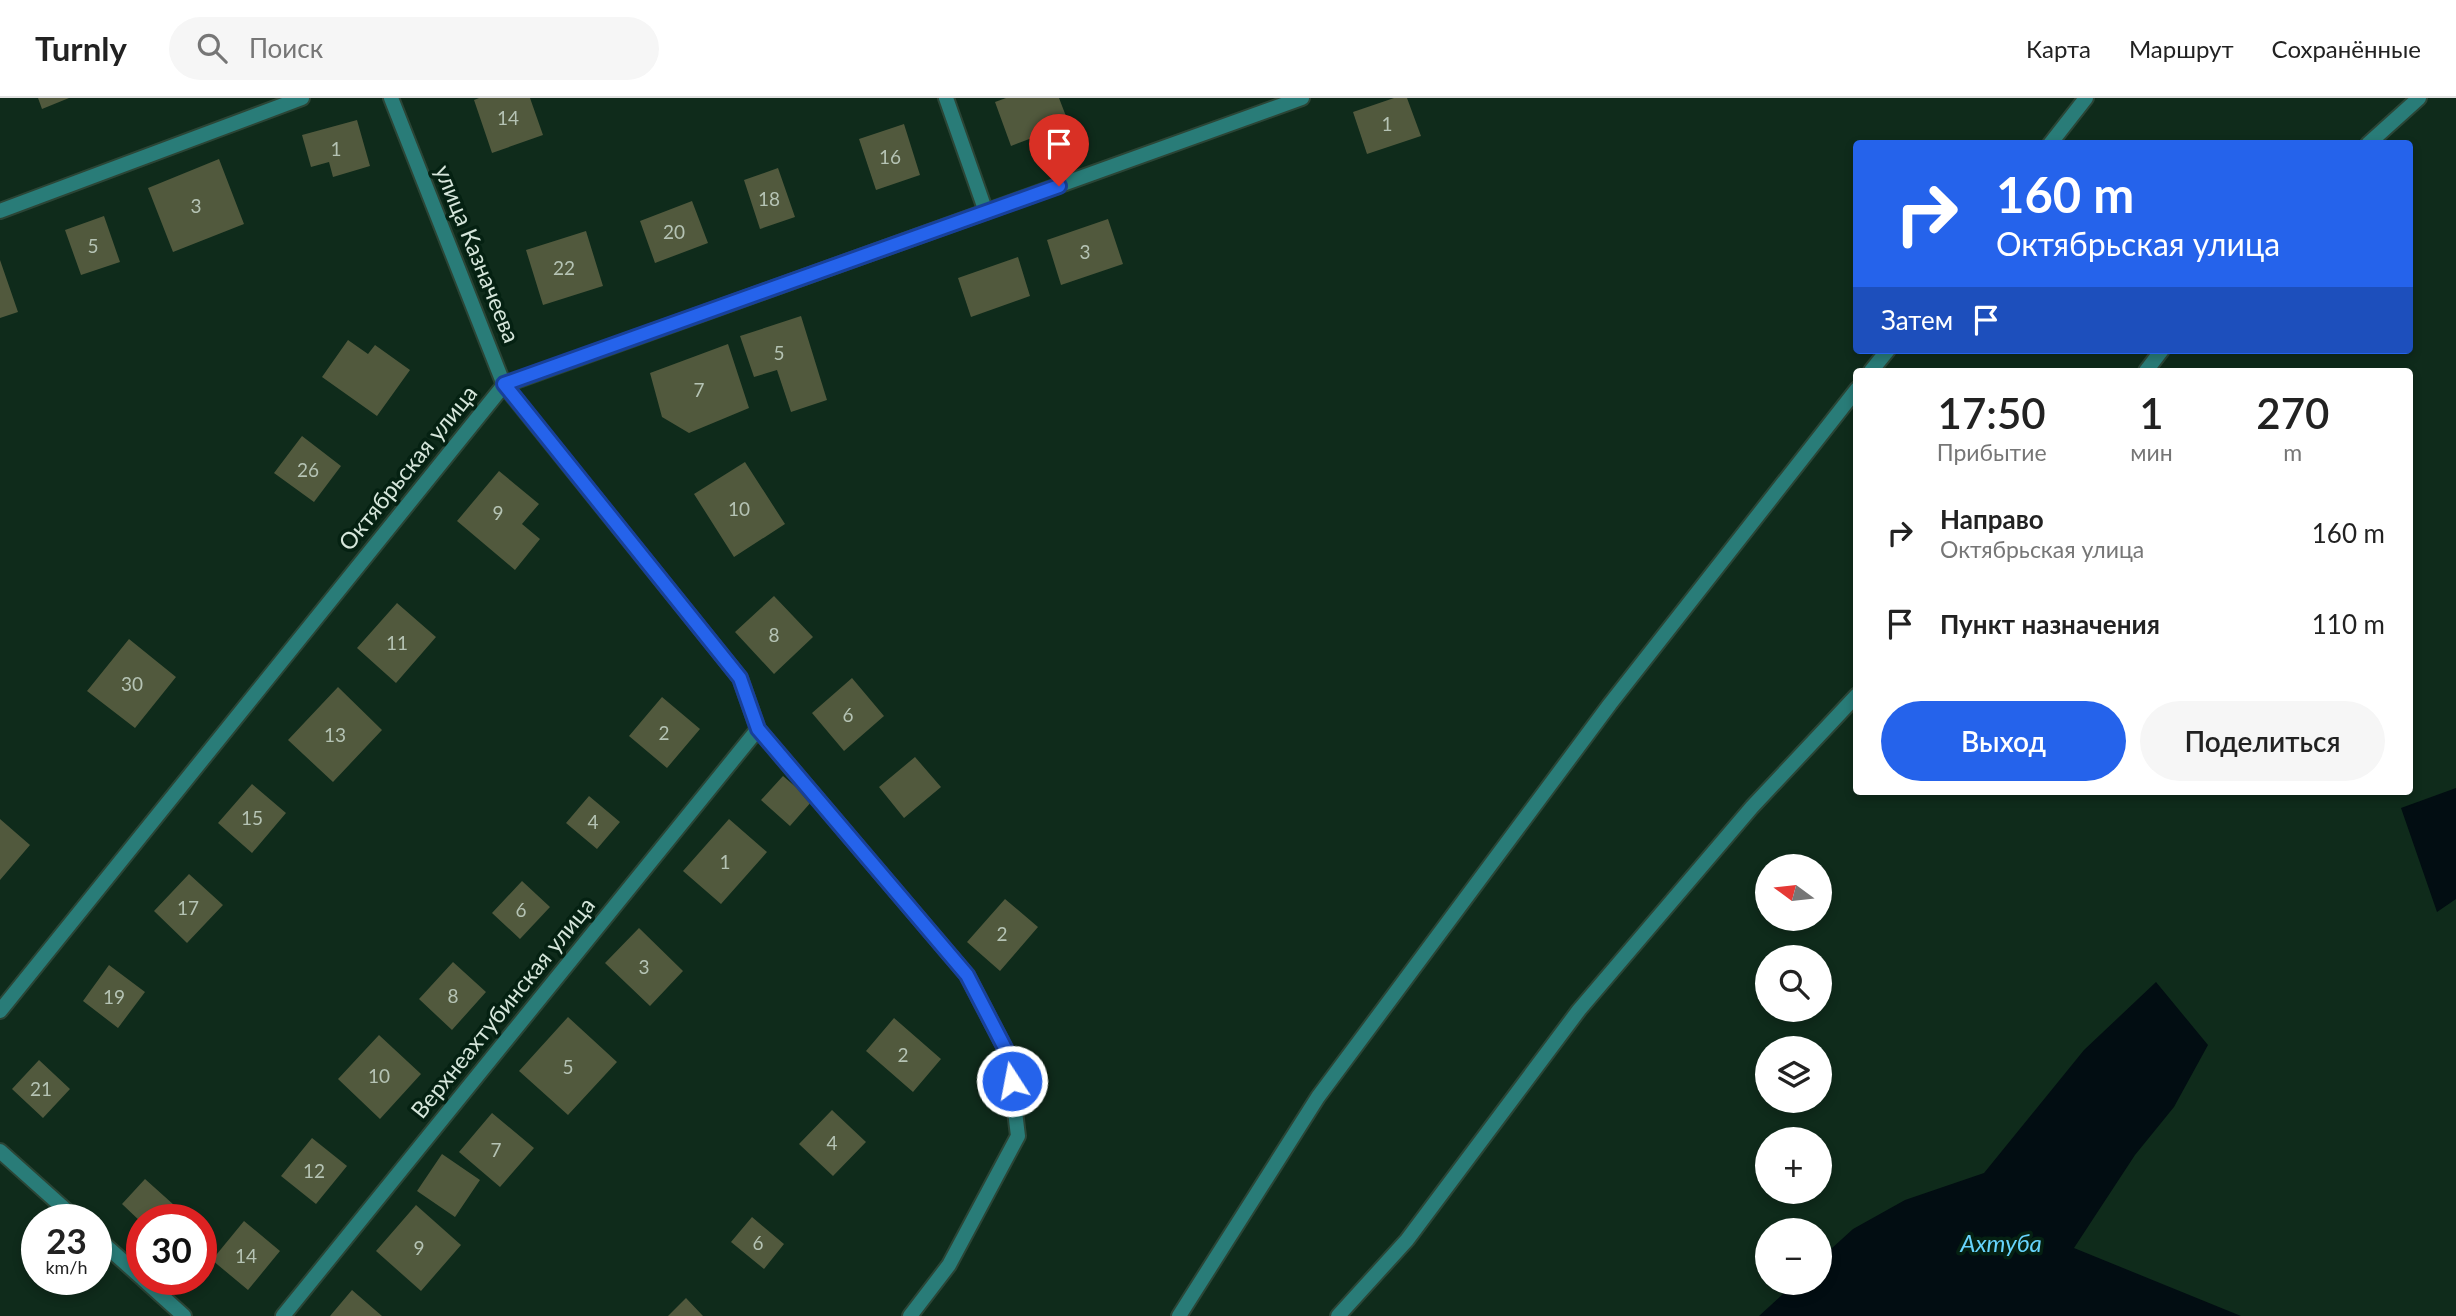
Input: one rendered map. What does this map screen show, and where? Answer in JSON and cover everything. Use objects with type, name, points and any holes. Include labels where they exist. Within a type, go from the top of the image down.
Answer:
[{"type":"street","points":[[0,211],[302,98]]},
{"type":"street","name":"улица Казначеева","points":[[391,98],[504,384],[740,678],[758,729],[967,975],[1008,1054],[1018,1136],[949,1265],[910,1316]]},
{"type":"street","points":[[946,98],[986,212]]},
{"type":"street","name":"Октябрьская улица","points":[[0,1011],[504,384],[1302,98]]},
{"type":"street","points":[[2053,140],[2086,98]]},
{"type":"street","points":[[2372,140],[2419,98]]},
{"type":"street","points":[[1873,368],[1885,354]]},
{"type":"street","points":[[2148,368],[2159,354]]},
{"type":"street","points":[[1179,1316],[1326,1086],[1610,704],[1853,394]]},
{"type":"street","points":[[1338,1316],[1407,1240],[1588,1000],[1752,807],[1853,699]]},
{"type":"street","name":"Верхнеахтубинская улица","points":[[282,1316],[758,729]]},
{"type":"street","points":[[0,1151],[59,1204]]},
{"type":"street","points":[[112,1252],[126,1264]]},
{"type":"street","points":[[160,1295],[184,1316]]},
{"type":"water","points":[[2456,788],[2456,899],[2437,912],[2401,808]]},
{"type":"water","name":"Ахтуба","points":[[2156,982],[2208,1045],[2174,1107],[2135,1155],[2074,1248],[2241,1316],[1759,1316],[1782,1295],[1832,1295],[1832,1248],[1853,1229],[1905,1200],[1984,1173],[2084,1050]]},
{"type":"building","points":[[38,98],[69,98],[42,109]]},
{"type":"building","points":[[530,98],[543,135],[492,153],[474,100]]},
{"type":"building","points":[[1006,98],[1059,98],[1069,124],[1011,146],[995,102]]},
{"type":"building","points":[[1394,98],[1407,98],[1421,136],[1367,154],[1353,112]]},
{"type":"building","points":[[357,120],[370,166],[333,177],[329,162],[311,167],[302,135]]},
{"type":"building","points":[[904,124],[920,175],[876,190],[859,139]]},
{"type":"building","points":[[219,159],[244,224],[173,252],[148,188]]},
{"type":"building","points":[[778,168],[795,217],[760,229],[744,180]]},
{"type":"building","points":[[692,201],[708,243],[655,263],[640,221]]},
{"type":"building","points":[[104,216],[120,262],[81,275],[65,230]]},
{"type":"building","points":[[1108,219],[1123,264],[1061,285],[1047,240]]},
{"type":"building","points":[[586,231],[603,286],[543,305],[526,250]]},
{"type":"building","points":[[1018,257],[1030,296],[971,317],[958,278]]},
{"type":"building","points":[[0,260],[18,312],[0,318]]},
{"type":"building","points":[[801,316],[827,400],[791,412],[777,370],[754,377],[740,336]]},
{"type":"building","points":[[348,340],[368,354],[375,345],[410,370],[377,416],[322,377]]},
{"type":"building","points":[[728,344],[749,408],[689,433],[662,417],[650,373]]},
{"type":"building","points":[[302,436],[341,466],[314,502],[274,473]]},
{"type":"building","points":[[745,462],[785,524],[734,557],[694,494]]},
{"type":"building","points":[[499,471],[539,504],[522,524],[540,539],[515,570],[457,521]]},
{"type":"building","points":[[774,596],[813,637],[774,674],[735,632]]},
{"type":"building","points":[[397,603],[436,637],[396,683],[357,648]]},
{"type":"building","points":[[129,639],[176,677],[135,728],[87,691]]},
{"type":"building","points":[[852,678],[884,716],[844,751],[812,713]]},
{"type":"building","points":[[338,687],[382,730],[333,782],[288,740]]},
{"type":"building","points":[[662,697],[700,729],[667,768],[629,736]]},
{"type":"building","points":[[915,757],[941,787],[904,818],[879,787]]},
{"type":"building","points":[[783,776],[812,801],[790,826],[761,800]]},
{"type":"building","points":[[252,784],[286,813],[252,853],[218,823]]},
{"type":"building","points":[[589,796],[620,822],[597,849],[566,823]]},
{"type":"building","points":[[0,819],[30,845],[0,880]]},
{"type":"building","points":[[729,819],[767,852],[721,904],[683,871]]},
{"type":"building","points":[[189,874],[223,905],[187,943],[154,911]]},
{"type":"building","points":[[522,881],[550,907],[520,939],[492,913]]},
{"type":"building","points":[[1005,899],[1038,927],[1000,971],[967,942]]},
{"type":"building","points":[[639,928],[683,971],[650,1006],[605,963]]},
{"type":"building","points":[[453,962],[486,992],[452,1030],[419,999]]},
{"type":"building","points":[[109,965],[145,992],[118,1028],[83,1001]]},
{"type":"building","points":[[568,1017],[617,1062],[568,1115],[519,1071]]},
{"type":"building","points":[[894,1018],[941,1059],[913,1092],[866,1051]]},
{"type":"building","points":[[379,1035],[421,1074],[380,1119],[338,1079]]},
{"type":"building","points":[[39,1060],[70,1089],[43,1118],[12,1089]]},
{"type":"building","points":[[832,1110],[866,1142],[833,1176],[799,1144]]},
{"type":"building","points":[[492,1113],[534,1148],[500,1187],[459,1152]]},
{"type":"building","points":[[312,1138],[347,1166],[316,1204],[281,1176]]},
{"type":"building","points":[[442,1154],[480,1180],[455,1217],[417,1191]]},
{"type":"building","points":[[145,1179],[173,1204],[126,1204],[126,1208],[122,1204]]},
{"type":"building","points":[[416,1205],[461,1245],[421,1291],[376,1251]]},
{"type":"building","points":[[752,1217],[784,1244],[764,1269],[731,1242]]},
{"type":"building","points":[[244,1221],[280,1251],[248,1290],[217,1264],[217,1254]]},
{"type":"building","points":[[352,1290],[382,1316],[330,1316]]},
{"type":"building","points":[[686,1298],[703,1316],[668,1316]]},
{"type":"route","points":[[1012,1081],[1008,1054],[967,975],[758,729],[740,678],[504,384],[1059,186]]}]
